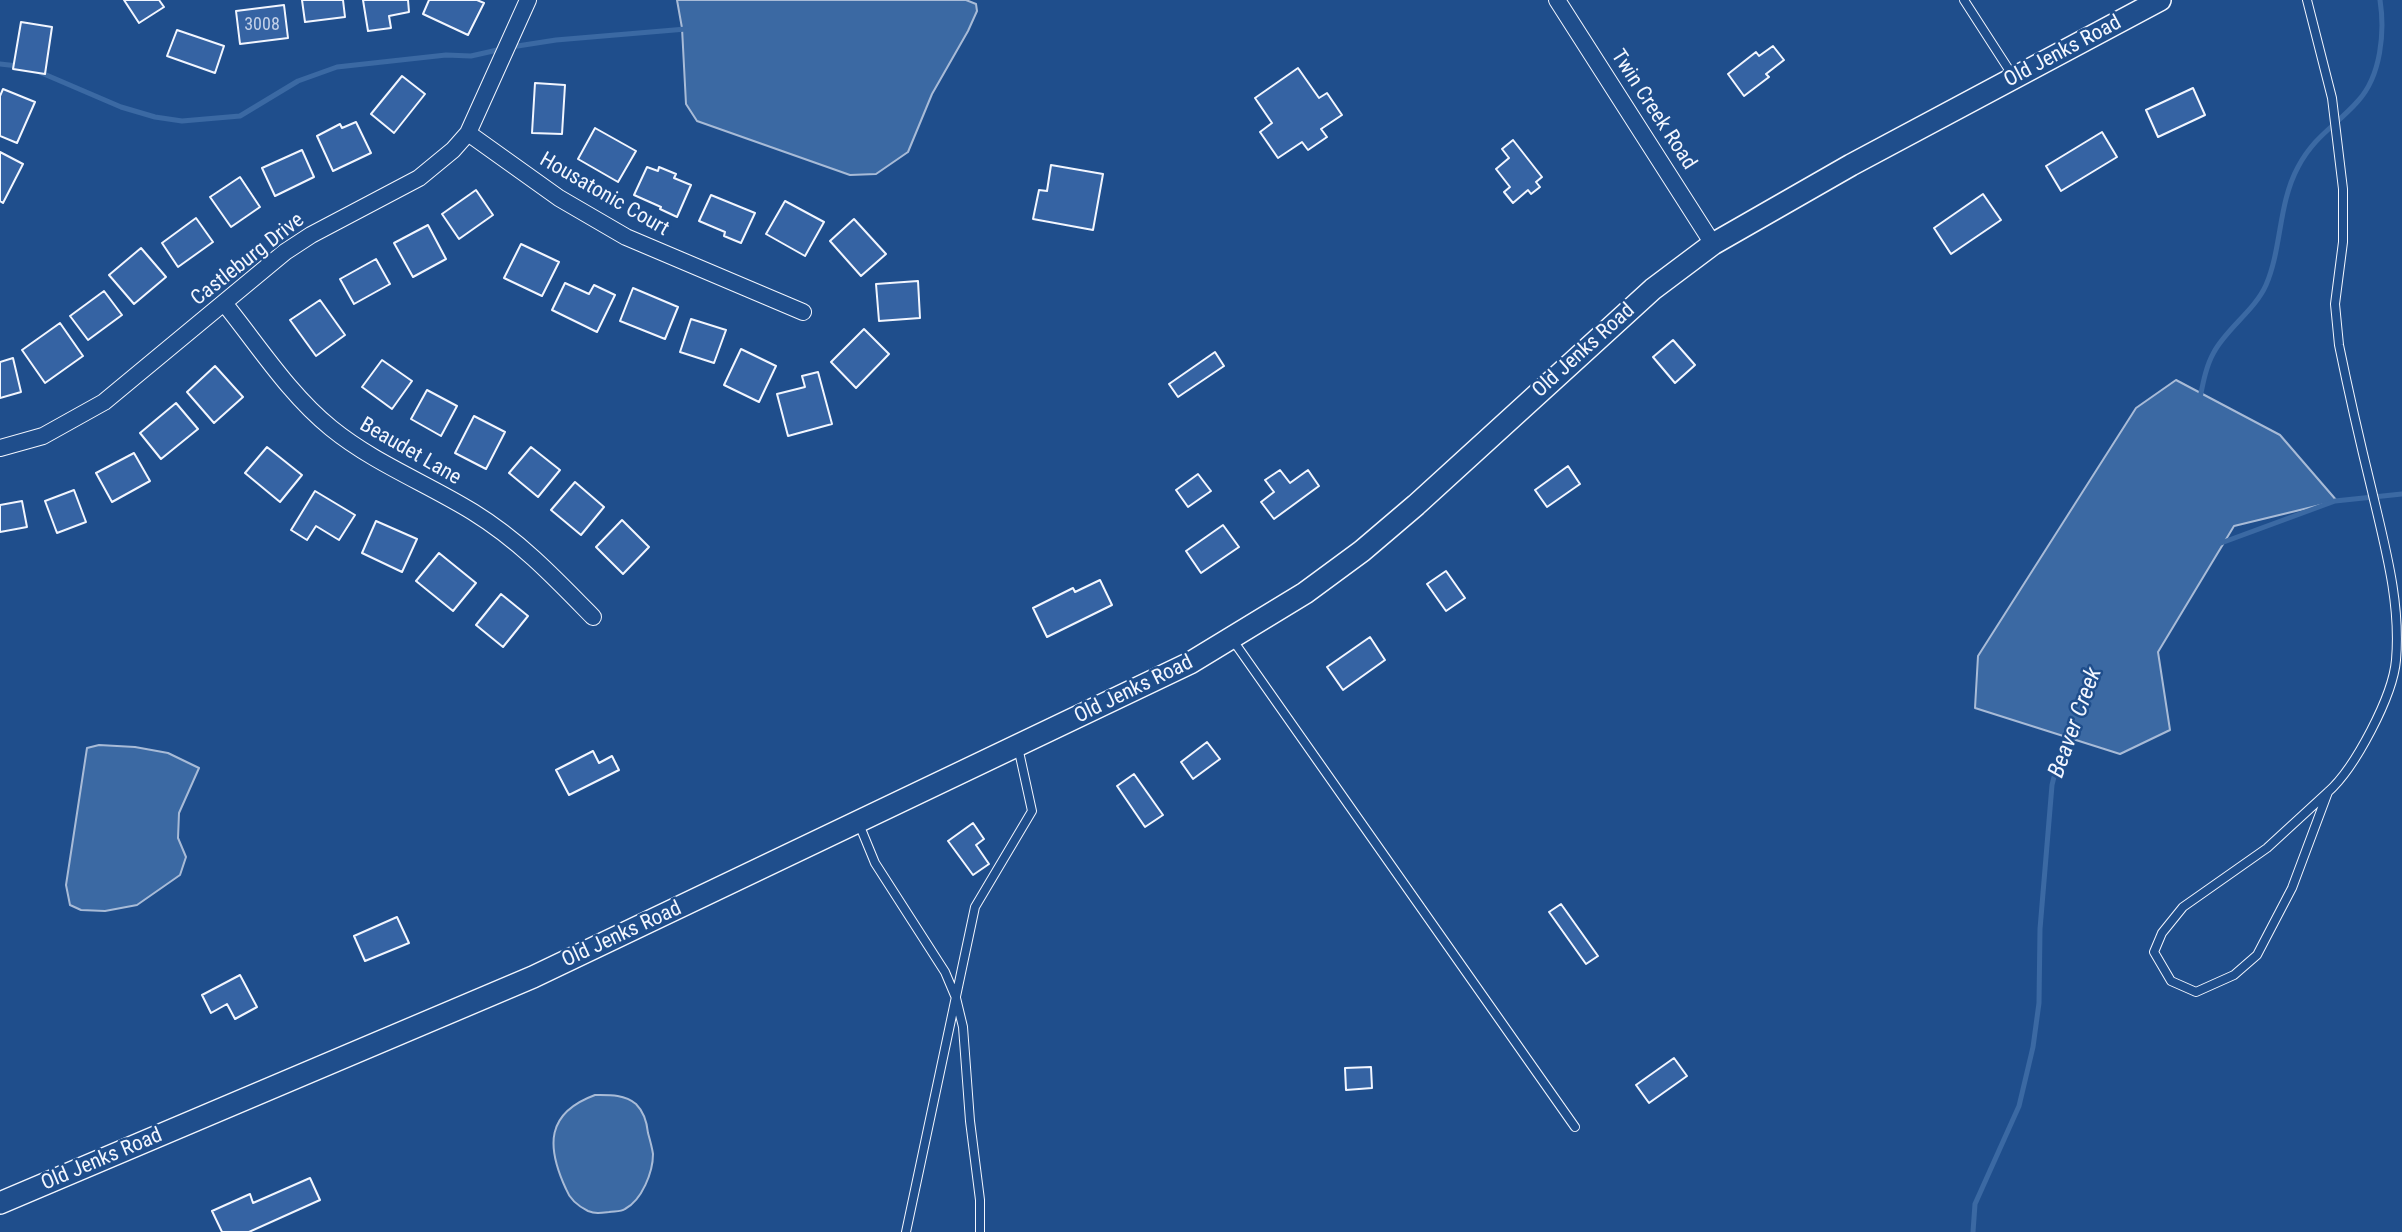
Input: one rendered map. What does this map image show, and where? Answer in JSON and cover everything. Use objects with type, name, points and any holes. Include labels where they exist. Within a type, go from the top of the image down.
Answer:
[{"type":"street","name":"Castleburg Drive","points":[[0,448],[43,436],[104,402],[285,252],[311,234],[419,178],[436,166],[468,133],[528,0]]},
{"type":"street","name":"Twin Creek Road","points":[[1557,0],[1713,244]]},
{"type":"street","name":"Old Jenks Road","points":[[0,1203],[533,976],[1190,663],[1305,593],[1362,551],[1653,289],[1713,244],[1851,164],[2160,0]]},
{"type":"street","name":"Housatonic Court","points":[[468,133],[559,198],[626,237],[803,312]]},
{"type":"street","name":"Beaudet Lane","points":[[224,303],[295,392],[331,428],[356,447],[497,528],[536,558],[593,617]]},
{"type":"lane","points":[[1964,0],[2014,78]]},
{"type":"lane","points":[[2306,0],[2332,98],[2343,190],[2343,242],[2335,304],[2339,345],[2395,594],[2396,662],[2388,691],[2368,739],[2336,785],[2328,792],[2267,848],[2183,906],[2162,933],[2154,952],[2171,981],[2196,992],[2234,975],[2257,955],[2292,888],[2328,792]]},
{"type":"lane","points":[[1232,639],[1575,1127]]},
{"type":"lane","points":[[906,1232],[975,907],[1032,811],[1018,747]]},
{"type":"lane","points":[[858,821],[875,863],[945,972],[956,998],[963,1027],[970,1121],[980,1200],[980,1232]]},
{"type":"water","points":[[677,0],[966,0],[976,4],[977,11],[932,94],[908,152],[876,174],[850,175],[697,121],[686,104],[682,28]]},
{"type":"water","points":[[2176,380],[2280,435],[2337,501],[2234,526],[2158,652],[2170,730],[2120,754],[1975,708],[1978,656],[2136,408]]},
{"type":"water","points":[[99,745],[135,747],[168,753],[199,768],[179,813],[178,838],[186,857],[180,875],[137,905],[105,911],[81,910],[70,905],[66,885],[87,748]]},
{"type":"water","points":[[595,1095],[621,1097],[636,1104],[644,1117],[652,1146],[649,1177],[637,1199],[622,1211],[594,1213],[578,1205],[568,1193],[555,1159],[553,1145],[559,1121],[579,1102]]},
{"type":"building","points":[[124,0],[159,0],[164,7],[139,23]]},
{"type":"building","points":[[302,0],[343,0],[345,17],[305,22]]},
{"type":"building","points":[[363,0],[408,0],[409,12],[389,16],[391,28],[368,31]]},
{"type":"building","points":[[429,0],[477,0],[484,3],[468,35],[423,14]]},
{"type":"building","points":[[284,5],[288,38],[240,44],[236,11]]},
{"type":"building","points":[[21,22],[52,27],[45,74],[13,69]]},
{"type":"building","points":[[177,30],[224,46],[215,73],[167,56]]},
{"type":"building","points":[[1773,46],[1784,60],[1766,74],[1769,77],[1744,96],[1728,74],[1756,52],[1759,56]]},
{"type":"building","points":[[1298,68],[1319,98],[1327,93],[1342,115],[1321,129],[1327,137],[1308,150],[1302,142],[1278,158],[1260,132],[1272,123],[1255,98]]},
{"type":"building","points":[[402,76],[425,94],[394,133],[371,114]]},
{"type":"building","points":[[535,83],[565,85],[562,134],[532,133]]},
{"type":"building","points":[[2193,88],[2205,115],[2158,137],[2146,110]]},
{"type":"building","points":[[3,89],[35,102],[17,143],[0,136],[0,96]]},
{"type":"building","points":[[356,122],[371,153],[333,171],[317,136],[340,124],[342,128]]},
{"type":"building","points":[[595,128],[636,151],[618,182],[578,159]]},
{"type":"building","points":[[2102,132],[2117,157],[2061,191],[2046,166]]},
{"type":"building","points":[[1513,140],[1542,177],[1536,182],[1540,187],[1531,194],[1528,190],[1513,203],[1504,192],[1510,187],[1496,169],[1509,158],[1502,149]]},
{"type":"building","points":[[302,150],[314,177],[275,196],[262,168]]},
{"type":"building","points":[[0,152],[23,164],[3,203],[0,201]]},
{"type":"building","points":[[1051,165],[1103,174],[1093,230],[1033,219],[1039,190],[1047,191]]},
{"type":"building","points":[[647,167],[658,171],[659,167],[676,174],[674,178],[691,185],[677,217],[634,195]]},
{"type":"building","points":[[240,177],[260,207],[231,227],[210,197]]},
{"type":"building","points":[[476,190],[493,215],[459,239],[442,214]]},
{"type":"building","points":[[1983,194],[2001,220],[1951,254],[1934,228]]},
{"type":"building","points":[[711,195],[755,213],[741,243],[724,236],[725,232],[699,221]]},
{"type":"building","points":[[785,201],[824,222],[805,256],[766,234]]},
{"type":"building","points":[[196,218],[213,242],[178,267],[162,243]]},
{"type":"building","points":[[854,219],[886,254],[861,276],[830,241]]},
{"type":"building","points":[[428,225],[446,259],[413,277],[394,243]]},
{"type":"building","points":[[521,244],[559,262],[542,296],[504,278]]},
{"type":"building","points":[[141,248],[166,277],[134,304],[109,275]]},
{"type":"building","points":[[376,259],[390,284],[354,304],[340,279]]},
{"type":"building","points":[[918,281],[920,318],[879,321],[876,284]]},
{"type":"building","points":[[565,283],[589,294],[594,285],[615,295],[597,332],[552,310]]},
{"type":"building","points":[[633,288],[678,307],[665,339],[620,321]]},
{"type":"building","points":[[104,291],[122,315],[88,340],[70,316]]},
{"type":"building","points":[[320,300],[345,335],[316,356],[290,320]]},
{"type":"building","points":[[691,319],[726,330],[714,363],[680,352]]},
{"type":"building","points":[[60,323],[83,356],[45,383],[22,350]]},
{"type":"building","points":[[864,329],[889,354],[856,388],[831,362]]},
{"type":"building","points":[[1673,340],[1695,365],[1675,383],[1653,357]]},
{"type":"building","points":[[741,349],[776,366],[759,402],[724,385]]},
{"type":"building","points":[[1215,352],[1224,366],[1178,397],[1169,384]]},
{"type":"building","points":[[13,358],[21,392],[0,398],[0,362]]},
{"type":"building","points":[[382,360],[412,381],[392,409],[362,387]]},
{"type":"building","points":[[215,366],[243,397],[214,423],[187,392]]},
{"type":"building","points":[[818,372],[832,424],[788,436],[777,394],[805,387],[802,376]]},
{"type":"building","points":[[427,390],[457,406],[441,436],[411,419]]},
{"type":"building","points":[[176,403],[198,429],[161,459],[140,433]]},
{"type":"building","points":[[474,416],[505,432],[486,469],[455,453]]},
{"type":"building","points":[[267,447],[302,475],[280,502],[245,473]]},
{"type":"building","points":[[531,447],[560,470],[538,497],[509,473]]},
{"type":"building","points":[[134,453],[150,481],[112,502],[96,473]]},
{"type":"building","points":[[1568,466],[1580,484],[1547,507],[1535,490]]},
{"type":"building","points":[[1280,470],[1290,483],[1308,470],[1319,486],[1274,519],[1261,502],[1274,492],[1265,480]]},
{"type":"building","points":[[1198,474],[1211,491],[1188,507],[1176,490]]},
{"type":"building","points":[[575,482],[604,507],[581,535],[551,510]]},
{"type":"building","points":[[74,490],[86,522],[57,533],[45,501]]},
{"type":"building","points":[[315,491],[355,515],[339,540],[316,526],[307,540],[291,530]]},
{"type":"building","points":[[22,501],[27,527],[0,532],[0,505]]},
{"type":"building","points":[[622,520],[649,547],[623,574],[596,547]]},
{"type":"building","points":[[376,521],[417,539],[402,572],[362,553]]},
{"type":"building","points":[[1223,525],[1239,547],[1201,573],[1186,551]]},
{"type":"building","points":[[439,553],[476,583],[453,611],[416,581]]},
{"type":"building","points":[[1446,571],[1465,598],[1446,611],[1427,584]]},
{"type":"building","points":[[1100,580],[1112,605],[1047,637],[1033,608],[1073,588],[1075,592]]},
{"type":"building","points":[[501,594],[528,616],[503,647],[476,625]]},
{"type":"building","points":[[1370,637],[1385,660],[1343,690],[1327,667]]},
{"type":"building","points":[[1207,742],[1220,759],[1193,779],[1181,762]]},
{"type":"building","points":[[593,751],[599,763],[612,756],[619,770],[569,795],[556,770]]},
{"type":"building","points":[[1134,774],[1163,815],[1145,827],[1117,786]]},
{"type":"building","points":[[973,823],[984,839],[976,845],[989,864],[973,875],[948,841]]},
{"type":"building","points":[[1561,904],[1598,956],[1586,964],[1549,912]]},
{"type":"building","points":[[397,917],[409,943],[365,961],[354,936]]},
{"type":"building","points":[[240,975],[257,1007],[235,1019],[227,1004],[211,1013],[202,995]]},
{"type":"building","points":[[1674,1058],[1687,1076],[1649,1103],[1636,1085]]},
{"type":"building","points":[[1371,1067],[1372,1088],[1346,1090],[1345,1068]]},
{"type":"building","points":[[310,1178],[320,1200],[249,1232],[222,1232],[212,1211],[250,1194],[253,1203]]},
{"type":"waterway","points":[[2200,398],[2214,352],[2255,303],[2266,285],[2287,196],[2298,167],[2319,139],[2358,101],[2372,79],[2380,53],[2380,0]]},
{"type":"waterway","points":[[511,47],[556,40],[686,29]]},
{"type":"waterway","points":[[37,71],[121,107],[155,117],[182,121],[240,116],[298,81],[337,67],[446,55],[471,56],[502,49]]},
{"type":"waterway","points":[[0,64],[18,66]]},
{"type":"waterway","name":"Beaver Creek","points":[[2221,543],[2335,501],[2402,494]]},
{"type":"waterway","name":"Beaver Creek","points":[[1973,1232],[1975,1204],[2019,1106],[2033,1047],[2039,1003],[2040,929],[2052,785],[2059,757],[2069,734]]}]
